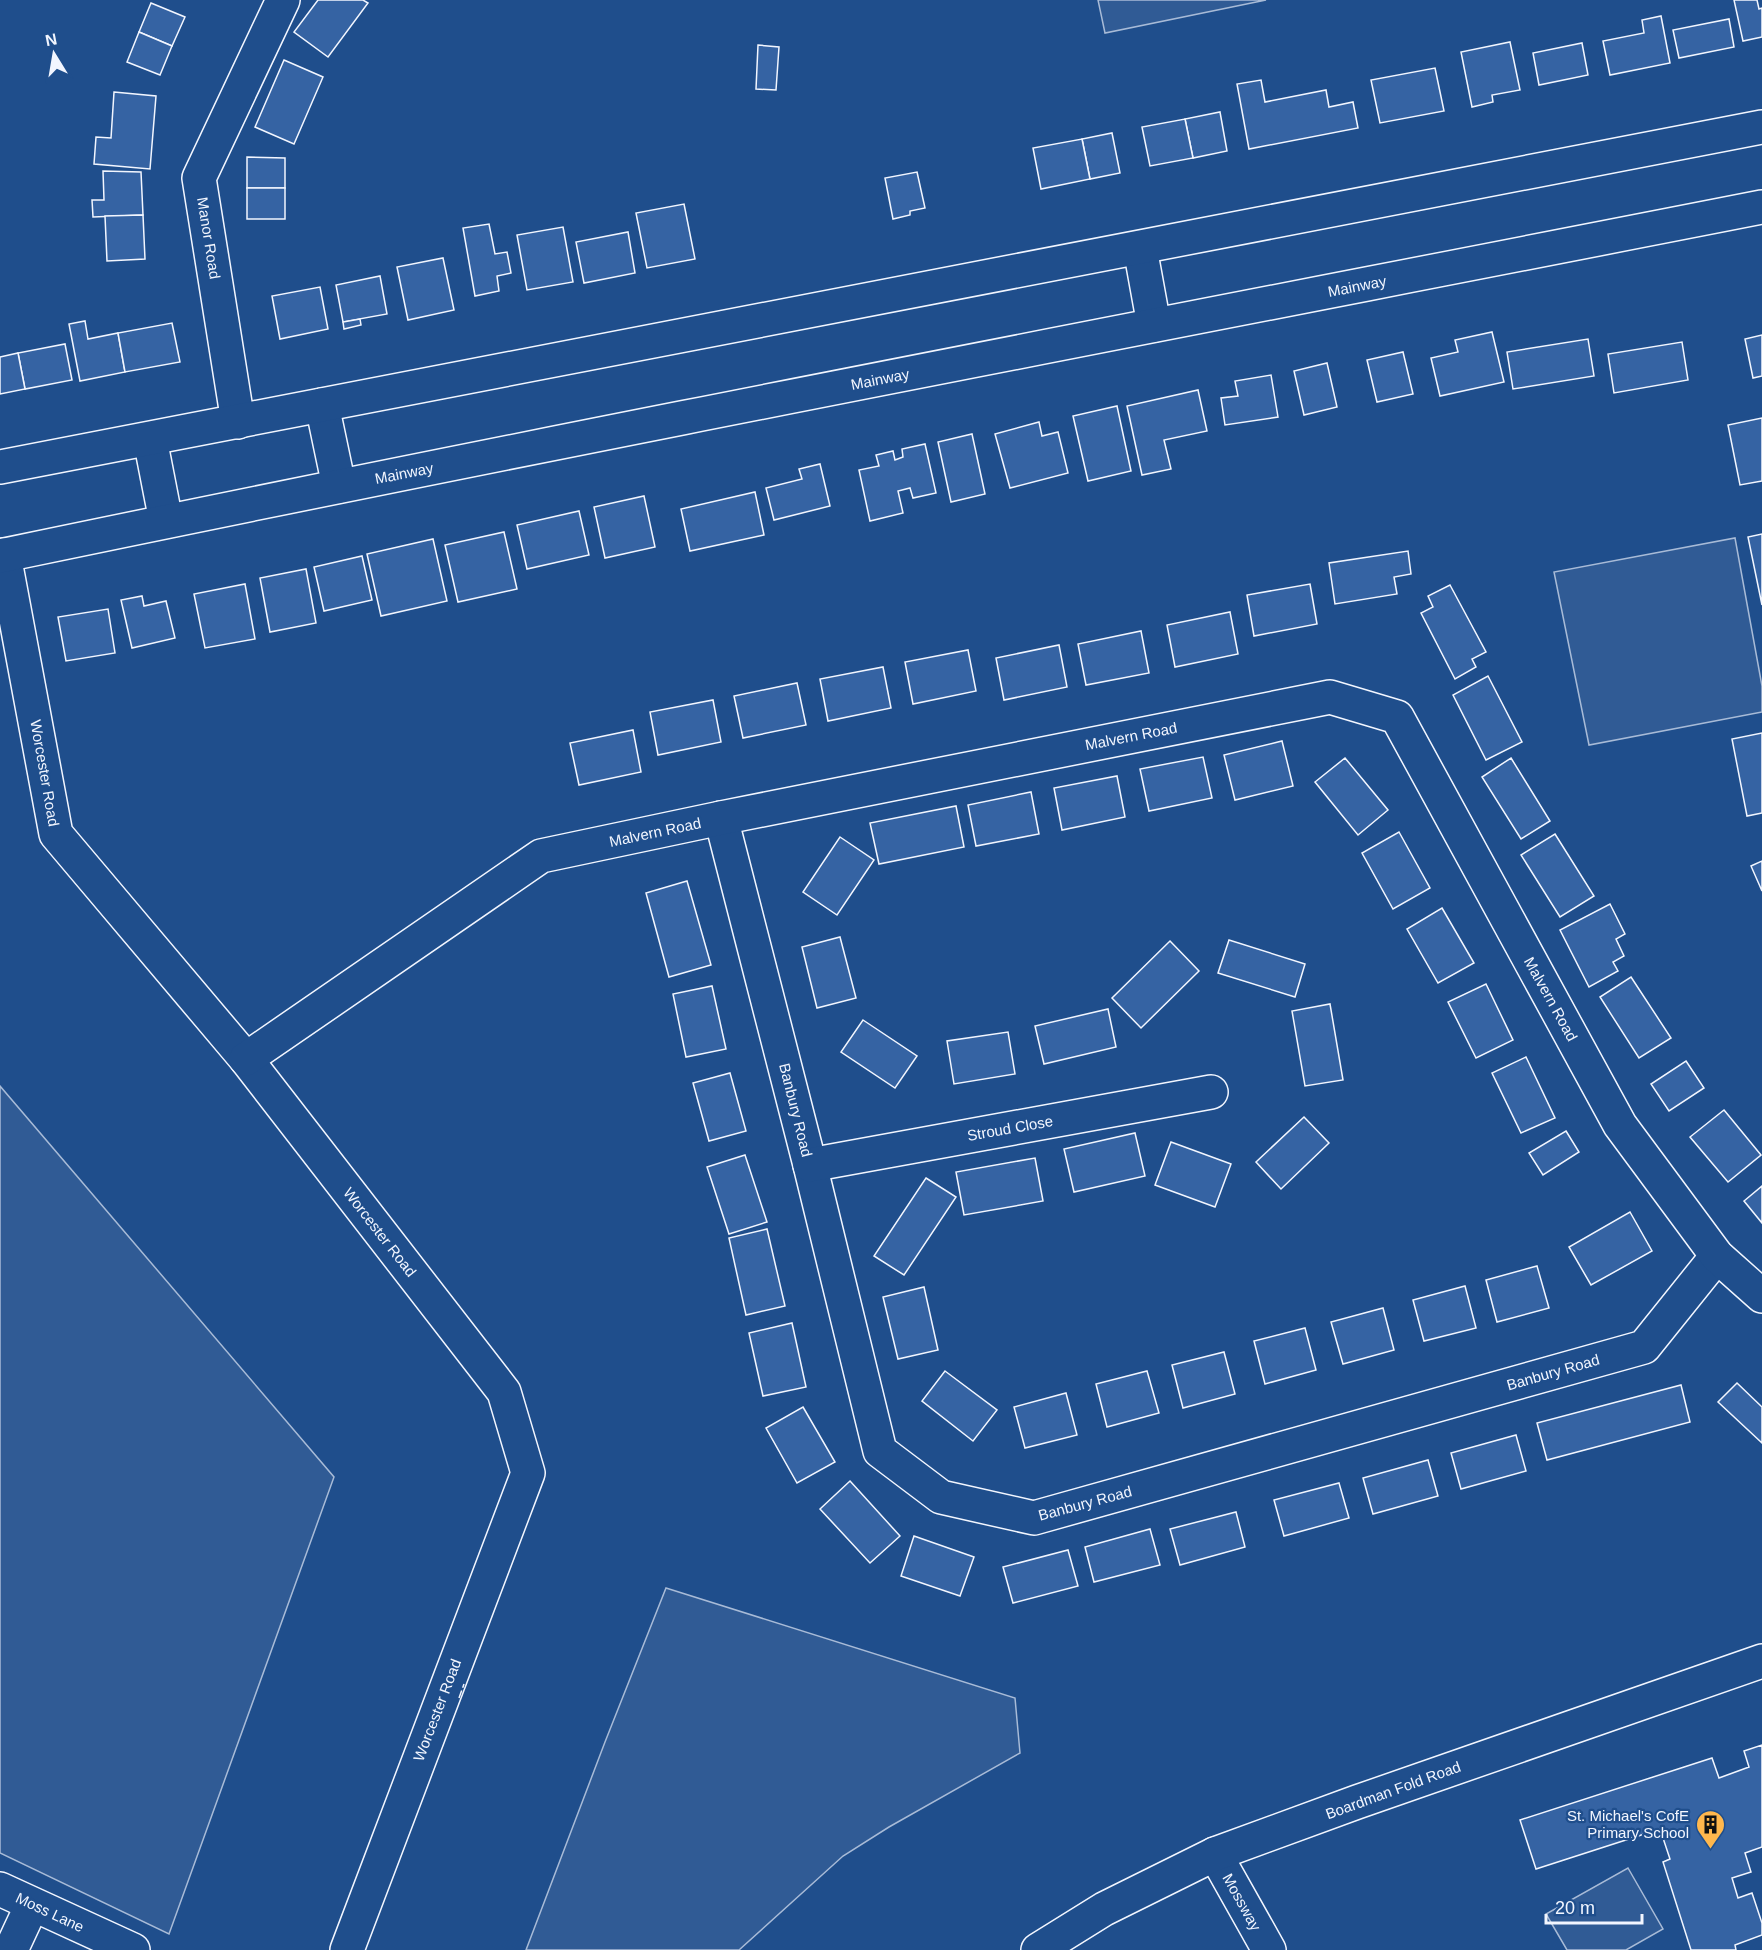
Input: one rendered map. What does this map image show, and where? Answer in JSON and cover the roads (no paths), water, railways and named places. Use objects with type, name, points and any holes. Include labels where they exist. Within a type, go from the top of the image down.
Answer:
[{"type":"street","name":"Manor Road","points":[[238,422],[199,178],[283,0]]},
{"type":"street","points":[[0,468],[1762,127]]},
{"type":"street","name":"Mainway","points":[[2,556],[339,486],[1762,207]]},
{"type":"street","points":[[1140,248],[1154,325]]},
{"type":"street","points":[[322,405],[339,486]]},
{"type":"street","points":[[150,439],[166,521]]},
{"type":"street","name":"Worcester Road","points":[[2,556],[56,834],[246,1059],[504,1392],[528,1473],[347,1950]]},
{"type":"street","name":"Malvern Road","points":[[246,1059],[541,856],[1330,697],[1397,717],[1620,1125],[1717,1256],[1762,1296]]},
{"type":"street","name":"Banbury Road","points":[[721,818],[880,1451],[941,1497],[1034,1518],[1644,1347],[1717,1256]]},
{"type":"street","name":"Stroud Close","points":[[810,1165],[1210,1092]]},
{"type":"street","name":"Boardman Fold Road","points":[[1038,1950],[1104,1909],[1215,1854],[1762,1661]]},
{"type":"street","name":"Mossway","points":[[1215,1854],[1269,1950]]},
{"type":"street","name":"Moss Lane","points":[[0,1889],[133,1950]]},
{"type":"street","points":[[11,1950],[32,1905]]},
{"type":"place","name":"St. Michael's CofE Primary School","points":[[1710,1850]]}]
